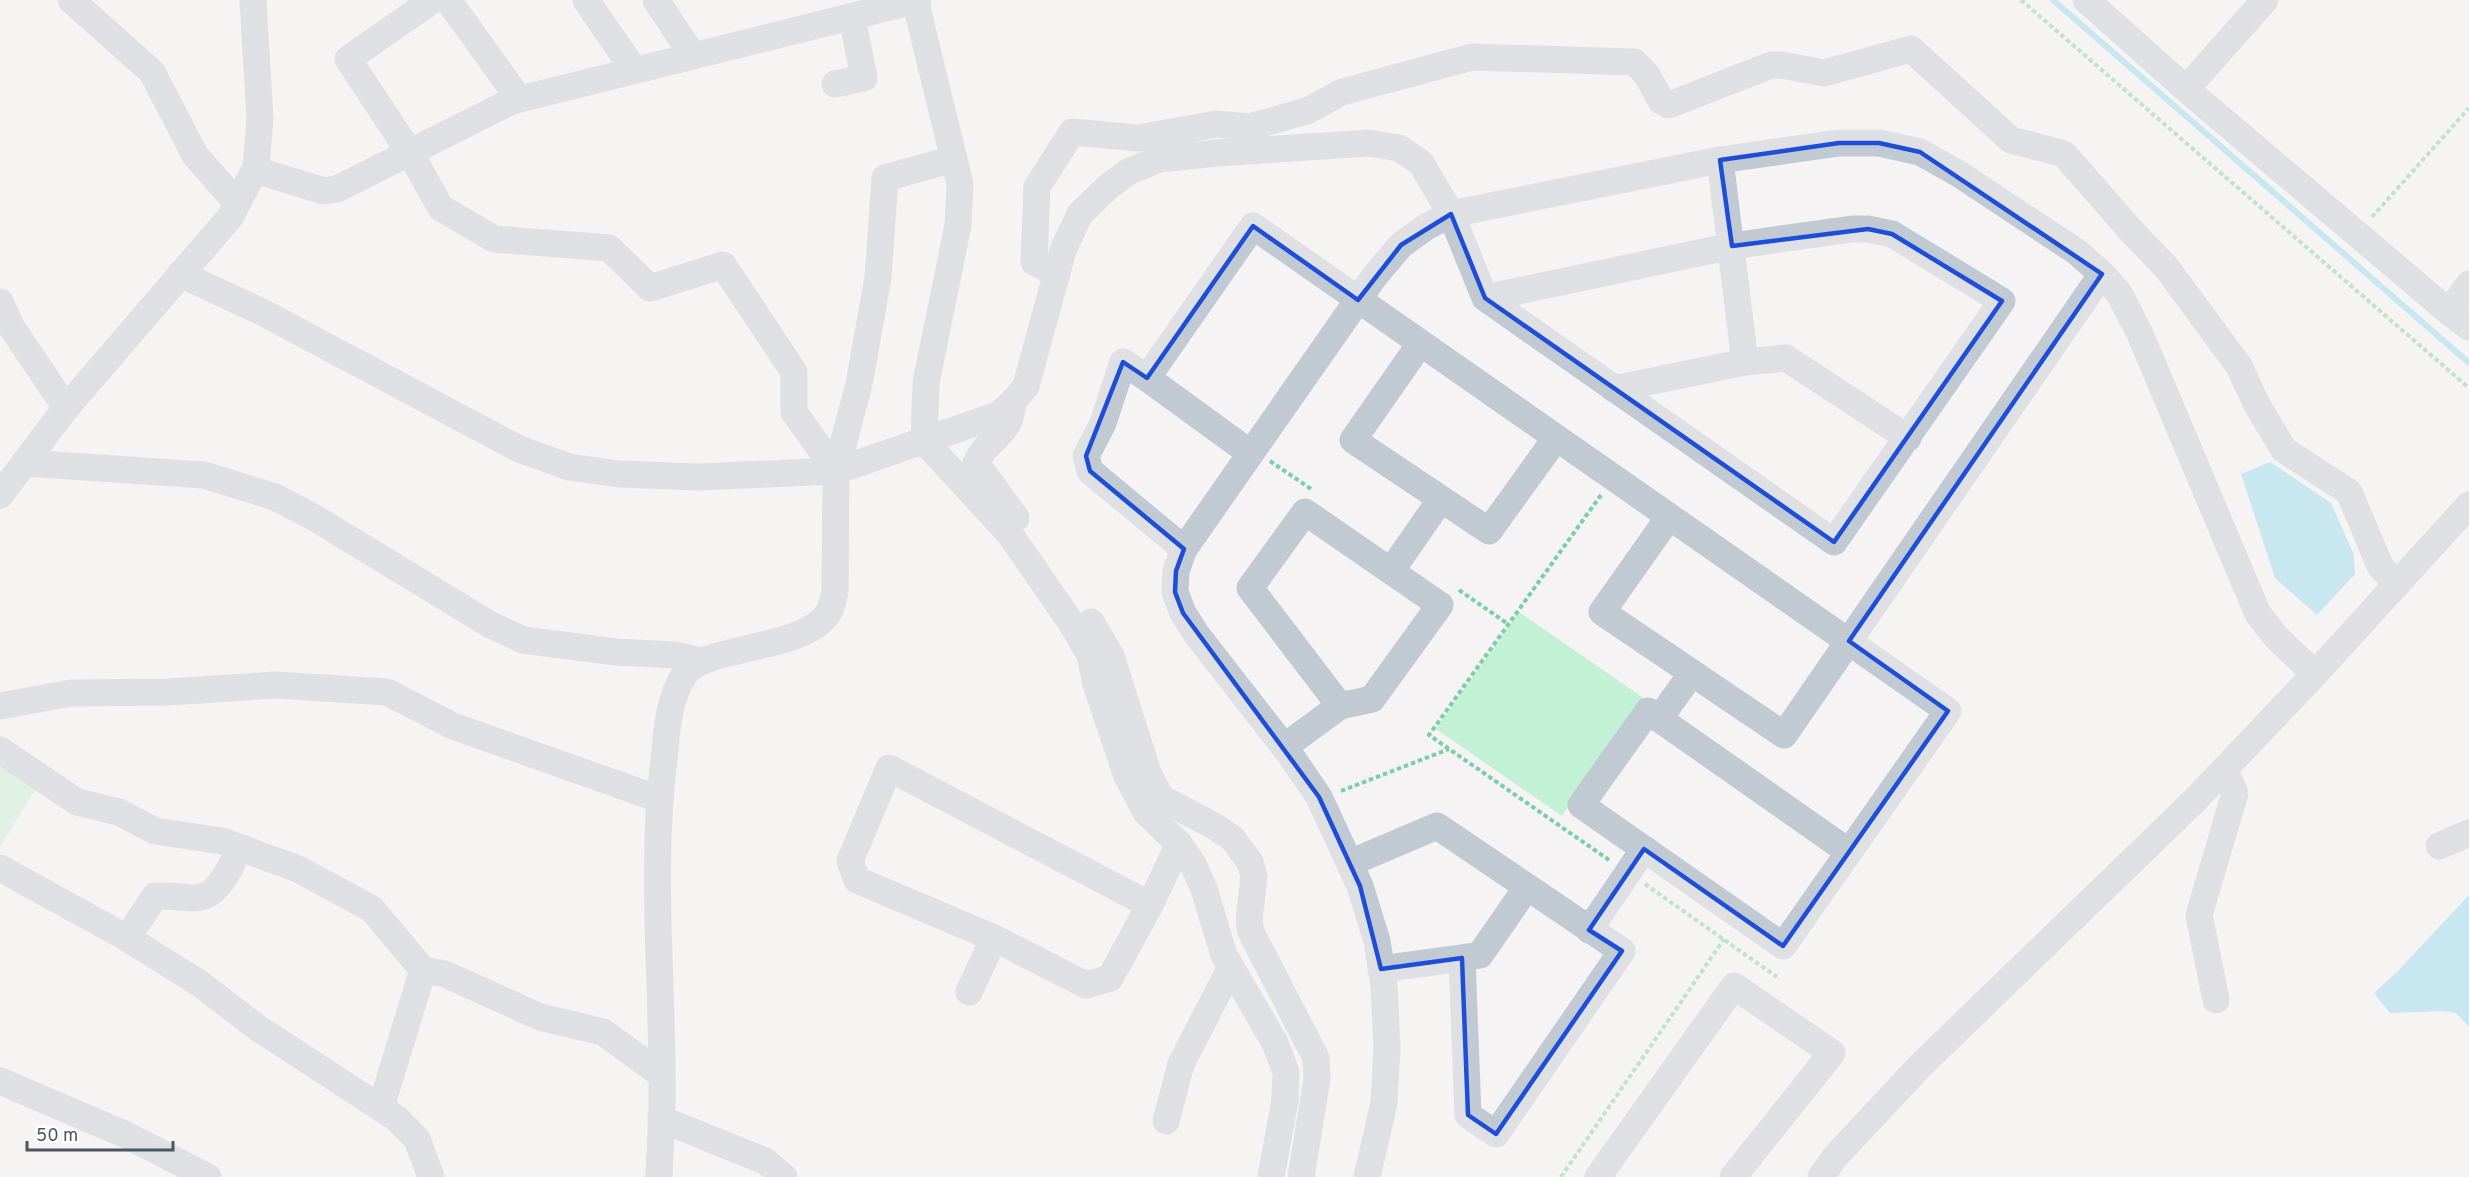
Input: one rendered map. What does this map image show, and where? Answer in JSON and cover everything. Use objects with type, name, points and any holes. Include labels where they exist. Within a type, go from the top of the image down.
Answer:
[{"type":"street","points":[[71,0],[152,72],[195,155],[237,203]]},
{"type":"street","points":[[0,495],[66,408],[231,216],[255,170],[260,119],[253,0]]},
{"type":"street","points":[[433,0],[348,59],[410,153],[441,208],[494,239],[609,248],[650,288],[723,265],[794,372],[794,412],[836,471]]},
{"type":"street","points":[[448,0],[519,99]]},
{"type":"street","points":[[586,0],[634,70]]},
{"type":"street","points":[[656,0],[693,56]]},
{"type":"street","points":[[255,170],[324,191],[337,189],[519,99],[916,0],[960,184],[958,225],[926,383],[924,441],[1009,533],[1070,621],[1090,655],[1096,684],[1127,776],[1146,812],[1179,844],[1193,864],[1204,889],[1224,955],[1275,1043],[1286,1072],[1285,1100],[1270,1177]]},
{"type":"street","points":[[2086,0],[2186,89],[2459,319],[2469,284]]},
{"type":"street","points":[[2186,89],[2265,0]]},
{"type":"street","points":[[836,84],[864,78],[852,17]]},
{"type":"street","points":[[1057,274],[1034,262],[1037,187],[1072,132],[1138,138],[1216,124],[1249,127],[1307,111],[1342,92],[1472,57],[1634,62],[1647,75],[1661,101],[1670,105],[1771,65],[1824,73],[1911,50],[2012,140],[2064,154],[2166,267],[2239,366],[2257,405],[2284,450],[2349,492],[2380,566],[2397,584]]},
{"type":"street","points":[[180,273],[262,312],[519,449],[569,467],[619,474],[698,477],[836,471],[998,415],[1013,402],[1026,386],[1063,250],[1080,214],[1108,187],[1128,172],[1159,159],[1369,143],[1399,148],[1421,163],[1451,214],[1485,298],[1834,543],[2002,301],[1892,234],[1868,229],[1852,229],[1732,246],[1485,298]]},
{"type":"street","points":[[1367,1177],[1384,1103],[1387,1048],[1382,969],[1377,941],[1360,886],[1319,797],[1284,747],[1197,635],[1183,613],[1175,592],[1176,571],[1184,549],[1358,300],[1401,245],[1426,227],[1451,214],[1720,160],[1839,143],[1879,143],[1920,152],[1959,174],[2077,252],[2119,293],[2140,334],[2258,614],[2277,638],[2315,674]]},
{"type":"street","points":[[659,1177],[662,1076],[658,926],[659,799],[669,716],[675,692],[686,673],[701,661],[763,646],[813,627],[830,611],[835,593],[836,471],[859,384],[878,278],[885,178],[953,159]]},
{"type":"street","points":[[1720,160],[1745,362]]},
{"type":"street","points":[[1147,378],[1253,226],[1948,711],[1849,852],[1783,946],[1581,805],[1648,711],[1849,852]]},
{"type":"street","points":[[1669,517],[1602,612],[1784,735],[2102,274]]},
{"type":"street","points":[[0,302],[12,328],[66,408]]},
{"type":"street","points":[[1420,344],[1353,440],[1489,531],[1556,438]]},
{"type":"street","points":[[1614,388],[1745,362],[1785,358],[1908,438]]},
{"type":"street","points":[[1184,549],[1090,471],[1086,456],[1103,423],[1123,362],[1250,453]]},
{"type":"street","points":[[1013,402],[1011,420],[1005,429],[982,450],[976,463],[1075,596],[1111,656],[1148,773],[1161,798],[1232,838],[1250,862],[1254,876],[1249,921],[1251,932],[1316,1058],[1317,1079],[1301,1177]]},
{"type":"street","points":[[25,463],[204,475],[275,497],[315,518],[489,624],[523,640],[616,652],[675,655],[701,661]]},
{"type":"street","points":[[1391,571],[1441,499]]},
{"type":"street","points":[[1821,1177],[1835,1157],[1920,1066],[2224,770],[2469,505]]},
{"type":"street","points":[[1284,747],[1340,706],[1372,699],[1440,605],[1305,512],[1250,588],[1340,706]]},
{"type":"street","points":[[1659,719],[1692,673]]},
{"type":"street","points":[[0,706],[72,693],[169,692],[275,685],[387,692],[453,726],[659,799]]},
{"type":"street","points":[[0,750],[76,802],[119,812],[155,831],[222,841],[298,869],[372,909],[423,970],[445,974],[540,1017],[603,1032],[662,1076]]},
{"type":"street","points":[[1150,905],[889,768],[850,861],[857,880],[994,938],[1086,984],[1110,978],[1150,905],[1179,844]]},
{"type":"street","points":[[2216,1000],[2199,915],[2235,793],[2224,770]]},
{"type":"street","points":[[1350,863],[1437,826],[1622,951],[1496,1134],[1468,1115],[1462,958]]},
{"type":"street","points":[[2439,846],[2469,833]]},
{"type":"street","points":[[1589,930],[1644,849]]},
{"type":"street","points":[[127,938],[155,896],[199,898],[211,894],[220,885],[232,864]]},
{"type":"street","points":[[0,868],[127,938],[199,982],[258,1028],[381,1107],[417,1139],[431,1177]]},
{"type":"street","points":[[1382,969],[1480,955],[1527,887]]},
{"type":"street","points":[[969,992],[994,938]]},
{"type":"street","points":[[1166,1121],[1181,1064],[1231,967]]},
{"type":"street","points":[[381,1107],[423,970]]},
{"type":"street","points":[[1598,1177],[1734,986],[1832,1053],[1733,1177]]},
{"type":"street","points":[[0,1081],[124,1134],[208,1177]]},
{"type":"street","points":[[661,1119],[765,1161],[784,1177]]},
{"type":"path","points":[[2021,0],[2469,388]]},
{"type":"path","points":[[2356,234],[2469,108]]},
{"type":"path","points":[[1603,492],[1429,735],[1778,976]]},
{"type":"path","points":[[1333,794],[1449,749]]},
{"type":"path","points":[[1561,1177],[1724,939]]},
{"type":"highlighted area","points":[[1839,143],[1879,143],[1920,152],[2102,274],[1849,641],[1948,711],[1783,946],[1644,849],[1589,930],[1622,951],[1496,1134],[1468,1115],[1462,958],[1381,969],[1360,886],[1319,797],[1183,613],[1175,592],[1176,571],[1184,549],[1090,471],[1086,456],[1123,362],[1147,378],[1253,226],[1358,300],[1401,245],[1451,214],[1485,298],[1834,542],[2002,301],[1892,234],[1868,229],[1732,246],[1720,160]]},
{"type":"green space","points":[[1519,612],[1645,699],[1562,816],[1436,729]]},
{"type":"green space","points":[[0,756],[41,780],[0,847]]},
{"type":"water","points":[[2270,462],[2331,503],[2354,555],[2355,574],[2317,615],[2275,578],[2241,474]]},
{"type":"water","points":[[2469,895],[2469,1027],[2456,1013],[2443,1011],[2390,1013],[2374,993],[2395,974]]},
{"type":"waterway","points":[[2053,0],[2469,363]]}]
